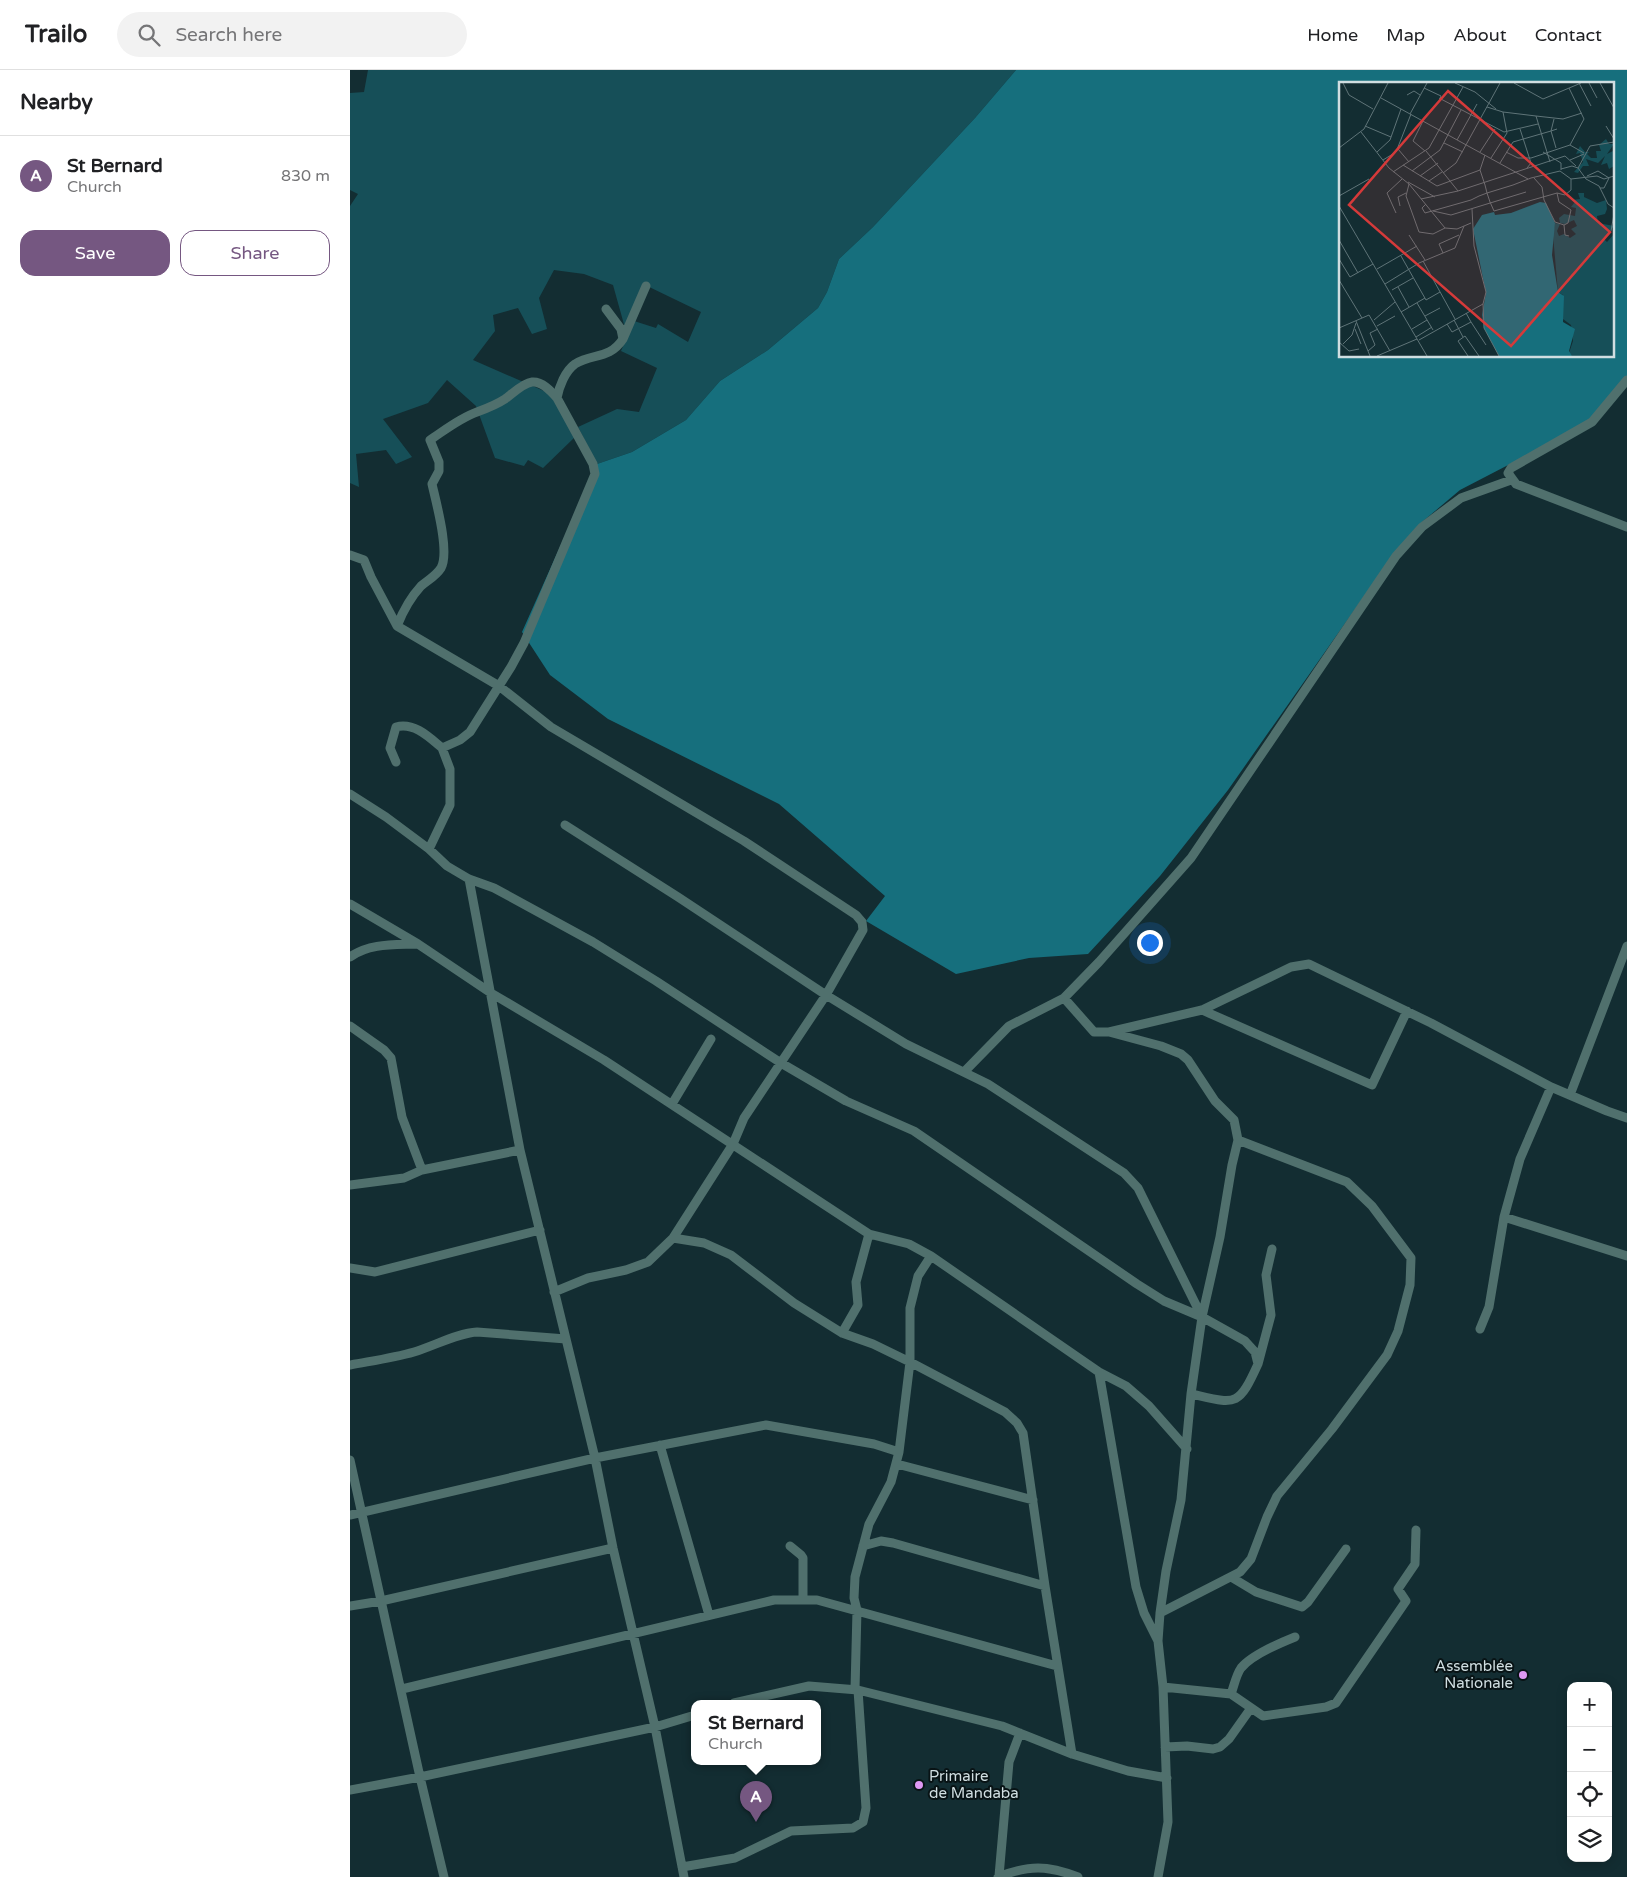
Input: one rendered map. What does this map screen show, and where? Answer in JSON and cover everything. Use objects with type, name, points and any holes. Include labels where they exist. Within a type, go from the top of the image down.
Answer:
[{"type":"street","points":[[557,398],[559,387],[575,364],[606,354],[618,347],[646,286]]},
{"type":"street","points":[[606,309],[621,329],[623,339]]},
{"type":"street","points":[[1627,380],[1592,422],[1511,468],[1508,473],[1511,480],[1516,484],[1627,527]]},
{"type":"street","points":[[397,626],[404,607],[422,586],[434,577],[442,567],[444,558],[442,528],[432,484],[439,471],[439,462],[430,440],[453,424],[497,405],[527,383],[534,382],[542,385],[557,398],[594,464],[595,474],[524,643],[470,732],[460,740],[442,748]]},
{"type":"street","points":[[964,1072],[1009,1026],[1064,998],[1100,962],[1191,858],[1396,556],[1422,526],[1461,498],[1511,480]]},
{"type":"street","points":[[350,555],[364,560],[370,577],[397,626],[499,686],[551,727],[744,841],[856,914],[862,922],[863,930],[826,995],[744,1118],[733,1144],[673,1238],[648,1262],[626,1270],[588,1278],[554,1292]]},
{"type":"street","points":[[396,762],[390,748],[396,727],[403,725],[411,726],[442,748],[450,769],[450,804],[429,849]]},
{"type":"street","points":[[350,794],[386,817],[429,849],[447,866],[469,879],[494,888],[592,942],[656,981],[781,1063],[846,1100],[914,1131],[1137,1284],[1164,1301],[1202,1317],[1245,1341],[1254,1352],[1258,1364]]},
{"type":"street","points":[[565,824],[826,995],[906,1044],[996,1089],[1132,1180],[1138,1188],[1202,1317]]},
{"type":"street","points":[[469,879],[520,1150],[595,1458],[613,1548],[655,1727],[684,1877]]},
{"type":"street","points":[[350,904],[418,944],[491,994],[604,1060],[870,1234],[909,1244],[931,1256],[1099,1372],[1126,1386],[1149,1406],[1186,1449]]},
{"type":"street","points":[[350,957],[372,947],[418,944]]},
{"type":"street","points":[[1570,1095],[1627,946]]},
{"type":"street","points":[[1064,998],[1094,1032],[1109,1032],[1202,1010],[1291,967],[1309,964],[1407,1011],[1551,1088],[1627,1118]]},
{"type":"street","points":[[1202,1010],[1372,1085],[1407,1011]]},
{"type":"street","points":[[350,1026],[384,1050],[391,1058],[402,1117],[422,1170]]},
{"type":"street","points":[[1109,1032],[1161,1046],[1180,1054],[1188,1060],[1215,1101],[1234,1120],[1238,1140],[1220,1237],[1202,1317],[1191,1394],[1181,1500],[1166,1571],[1160,1613],[1158,1641],[1163,1686],[1168,1822],[1158,1877]]},
{"type":"street","points":[[672,1104],[712,1039]]},
{"type":"street","points":[[1480,1329],[1489,1308],[1504,1217],[1520,1159],[1551,1088]]},
{"type":"street","points":[[1160,1613],[1240,1572],[1251,1559],[1277,1496],[1332,1429],[1387,1355],[1398,1331],[1410,1285],[1412,1258],[1372,1206],[1347,1182],[1238,1140]]},
{"type":"street","points":[[350,1184],[404,1178],[422,1170],[520,1150]]},
{"type":"street","points":[[1504,1217],[1627,1256]]},
{"type":"street","points":[[350,1268],[375,1272],[540,1230]]},
{"type":"street","points":[[842,1333],[858,1305],[856,1282],[870,1234]]},
{"type":"street","points":[[673,1238],[704,1243],[731,1255],[794,1303],[842,1333],[873,1344],[910,1362],[1005,1412],[1017,1423],[1023,1433],[1072,1754]]},
{"type":"street","points":[[1191,1394],[1226,1401],[1234,1400],[1246,1389],[1258,1364],[1271,1315],[1266,1275],[1272,1249]]},
{"type":"street","points":[[682,1867],[735,1858],[791,1831],[853,1828],[863,1822],[866,1808],[856,1689],[857,1610],[854,1598],[855,1577],[869,1524],[891,1482],[897,1464],[910,1362],[910,1308],[918,1276],[931,1256]]},
{"type":"street","points":[[350,1365],[413,1352],[465,1333],[477,1332],[566,1339]]},
{"type":"street","points":[[1099,1372],[1136,1587],[1144,1613],[1158,1641]]},
{"type":"street","points":[[350,1515],[595,1458],[766,1425],[874,1444],[899,1452]]},
{"type":"street","points":[[660,1445],[709,1615]]},
{"type":"street","points":[[350,1460],[444,1877]]},
{"type":"street","points":[[897,1464],[1032,1500]]},
{"type":"street","points":[[1163,1686],[1231,1694],[1263,1716],[1326,1707],[1336,1703],[1406,1601],[1398,1589],[1415,1564],[1416,1530]]},
{"type":"street","points":[[863,1546],[882,1541],[893,1543],[1045,1586]]},
{"type":"street","points":[[790,1546],[803,1558],[803,1600]]},
{"type":"street","points":[[350,1606],[381,1601],[613,1548]]},
{"type":"street","points":[[1231,1577],[1256,1592],[1302,1607],[1308,1602],[1346,1549]]},
{"type":"street","points":[[402,1689],[774,1600],[817,1600],[1058,1666]]},
{"type":"street","points":[[1231,1694],[1238,1673],[1243,1666],[1276,1644],[1295,1636]]},
{"type":"street","points":[[747,1700],[809,1686],[856,1689],[1002,1726],[1072,1754],[1128,1771],[1167,1778]]},
{"type":"street","points":[[1165,1747],[1187,1746],[1213,1749],[1220,1747],[1229,1739],[1251,1708]]},
{"type":"street","points":[[350,1790],[655,1727],[691,1715]]},
{"type":"street","points":[[1020,1733],[1009,1762],[999,1877],[1027,1868],[1042,1867],[1078,1877]]},
{"type":"shaded area","points":[[368,70],[1016,70],[975,118],[873,227],[839,259],[827,292],[818,308],[768,350],[720,381],[686,420],[632,452],[597,464],[578,427],[617,409],[639,412],[657,368],[621,351],[634,321],[656,328],[658,324],[688,342],[701,312],[643,284],[625,328],[613,285],[584,274],[554,270],[539,298],[547,329],[532,334],[518,308],[493,315],[495,331],[473,360],[551,394],[575,437],[543,468],[528,460],[524,466],[495,458],[476,406],[447,380],[428,403],[383,419],[412,457],[396,464],[386,450],[356,454],[359,487],[350,483],[350,206],[358,194],[350,190],[350,93],[364,92]]},
{"type":"shaded area","points":[[1016,70],[1627,70],[1627,380],[1591,422],[1460,490],[1422,522],[1386,565],[1228,790],[1160,876],[1088,954],[1029,958],[956,974],[866,921],[885,896],[779,804],[608,719],[550,675],[522,632],[597,464],[632,452],[686,420],[720,381],[768,350],[818,308],[827,292],[839,259],[873,227],[975,118]]},
{"type":"place","name":"Assemblée Nationale","points":[[1523,1675]]},
{"type":"place","name":"Primaire de Mandaba","points":[[919,1785]]},
{"type":"place","name":"St Bernard","points":[[756,1822]]}]
